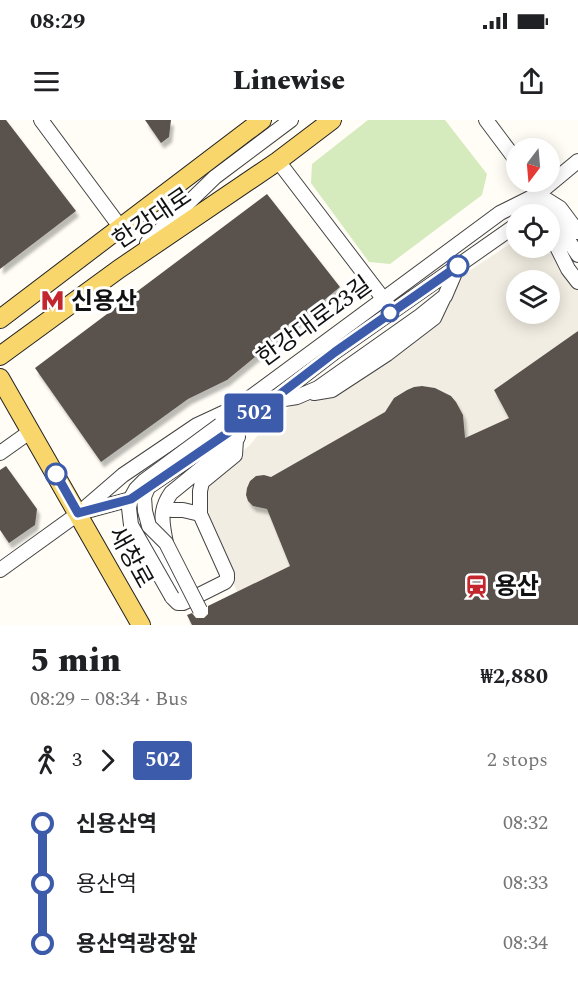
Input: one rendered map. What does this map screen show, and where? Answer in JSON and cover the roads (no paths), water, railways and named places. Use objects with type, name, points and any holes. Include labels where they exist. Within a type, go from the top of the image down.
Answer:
[{"type":"main road","name":"한강대로","points":[[0,319],[262,120]]},
{"type":"main road","name":"한강대로","points":[[0,356],[119,269],[278,161],[332,120]]},
{"type":"main road","name":"새창로","points":[[0,378],[141,625]]},
{"type":"street","points":[[41,120],[121,228]]},
{"type":"street","points":[[244,135],[267,120]]},
{"type":"street","points":[[119,269],[215,177],[291,120]]},
{"type":"street","points":[[486,120],[506,147]]},
{"type":"street","points":[[278,161],[393,312]]},
{"type":"street","name":"한강대로23길","points":[[560,172],[578,161]]},
{"type":"street","name":"한강대로23길","points":[[78,513],[123,475],[197,425],[240,405],[528,192]]},
{"type":"street","points":[[537,192],[578,255]]},
{"type":"street","points":[[539,192],[560,208],[578,232]]},
{"type":"street","name":"한강대로23길","points":[[78,513],[131,499],[506,232]]},
{"type":"street","points":[[560,252],[578,282]]},
{"type":"street","points":[[269,401],[297,397],[318,388],[445,296],[458,266]]},
{"type":"street","points":[[234,442],[235,455],[202,482],[200,491],[200,514],[227,574],[227,579],[190,600],[178,603],[172,597],[131,525],[131,498],[144,481],[220,425],[240,405]]},
{"type":"street","points":[[166,543],[162,514],[167,498],[234,442],[249,417]]},
{"type":"street","points":[[0,453],[31,431]]},
{"type":"street","points":[[159,470],[144,497],[149,526],[166,543],[200,610]]},
{"type":"street","points":[[172,510],[200,514]]},
{"type":"street","name":"새창로","points":[[0,570],[78,513]]},
{"type":"street","points":[[145,530],[180,596],[190,600]]},
{"type":"place","name":"신용산","points":[[53,301]]},
{"type":"place","name":"용산","points":[[477,586]]}]
